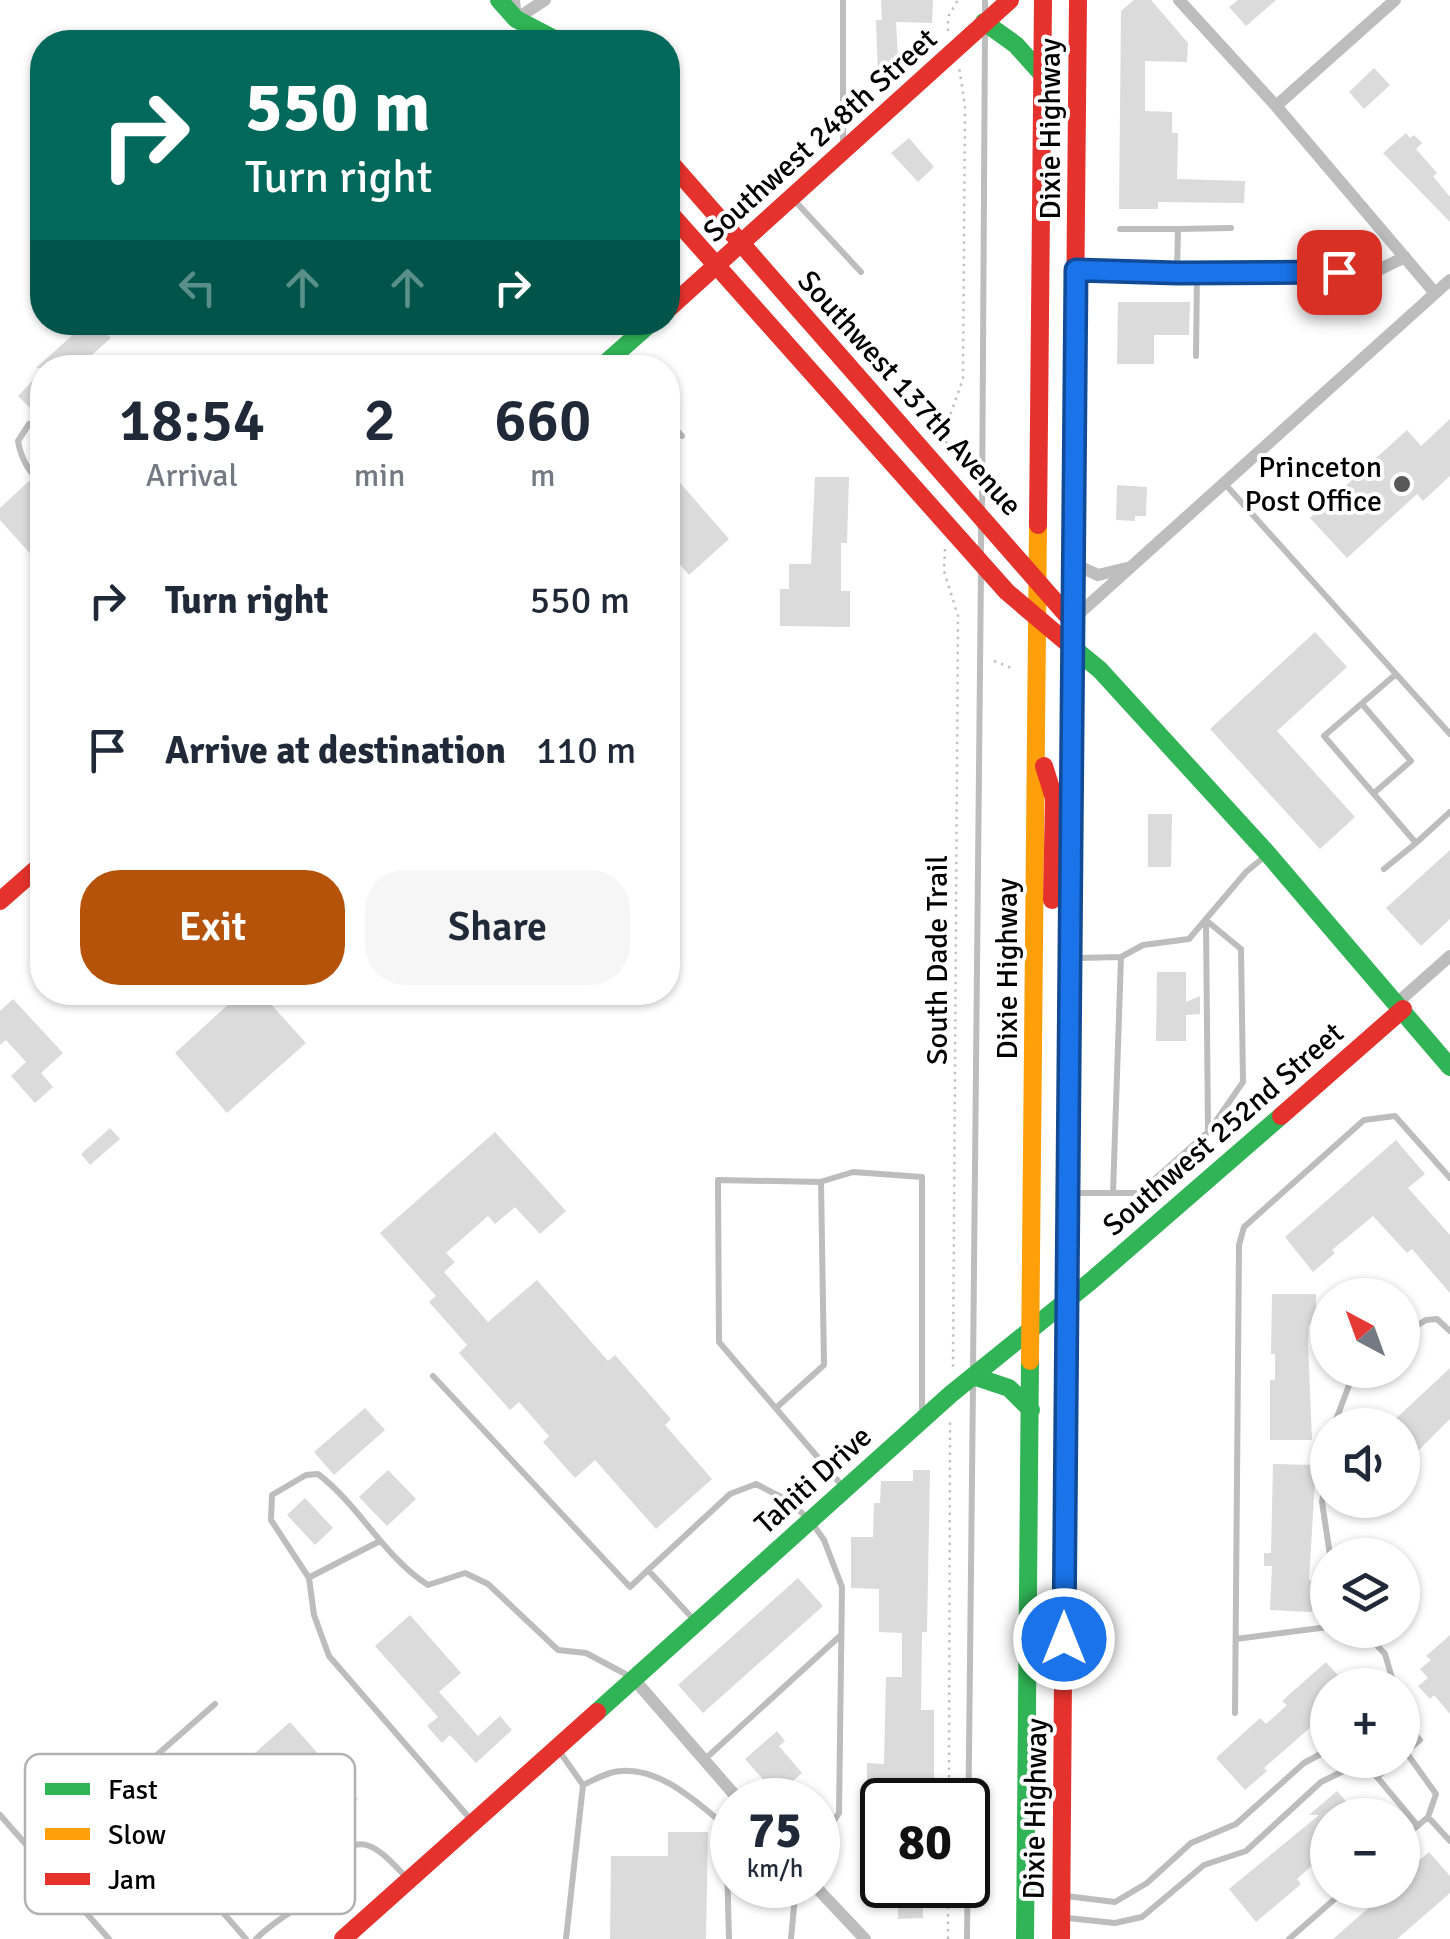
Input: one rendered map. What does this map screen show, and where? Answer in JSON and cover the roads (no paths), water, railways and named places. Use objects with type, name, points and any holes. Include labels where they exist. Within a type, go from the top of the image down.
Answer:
[{"type":"main road","points":[[499,0],[544,30]]},
{"type":"main road","name":"Southwest 248th Street","points":[[680,298],[1010,0]]},
{"type":"main road","name":"Dixie Highway","points":[[1026,1939],[1043,0]]},
{"type":"main road","name":"Dixie Highway","points":[[1061,1939],[1078,0]]},
{"type":"main road","points":[[984,22],[1012,40],[1032,58],[1042,74]]},
{"type":"main road","name":"Southwest 137th Avenue","points":[[680,174],[1039,580],[1072,620],[1100,670]]},
{"type":"main road","name":"Southwest 137th Avenue","points":[[680,224],[981,562],[1038,621],[1100,670],[1268,854],[1450,1067]]},
{"type":"main road","points":[[619,355],[639,335]]},
{"type":"main road","points":[[1036,743],[1054,798],[1054,941],[1069,959]]},
{"type":"main road","points":[[0,902],[30,875]]},
{"type":"main road","name":"Southwest 252nd Street","points":[[1032,1327],[1400,1006]]},
{"type":"main road","name":"Tahiti Drive","points":[[633,1678],[1032,1327]]},
{"type":"main road","points":[[973,1376],[1010,1388],[1030,1410]]},
{"type":"main road","points":[[343,1939],[633,1678]]},
{"type":"street","points":[[515,9],[545,0]]},
{"type":"street","points":[[1179,0],[1276,106],[1435,293]]},
{"type":"street","points":[[1276,106],[1395,0]]},
{"type":"street","points":[[1076,270],[1374,272],[1405,258]]},
{"type":"street","points":[[1072,620],[1450,280]]},
{"type":"street","points":[[1073,564],[1098,575],[1127,568]]},
{"type":"street","name":"Southwest 252nd Street","points":[[1400,1006],[1450,956]]},
{"type":"street","points":[[633,1678],[720,1778]]},
{"type":"street","points":[[836,1908],[865,1939]]},
{"type":"lane","points":[[843,0],[843,152]]},
{"type":"lane","points":[[967,1939],[985,0]]},
{"type":"lane","points":[[792,198],[862,272]]},
{"type":"lane","points":[[1120,230],[1232,228]]},
{"type":"lane","points":[[1177,273],[1178,229]]},
{"type":"lane","points":[[1196,356],[1198,273]]},
{"type":"lane","points":[[28,424],[18,441],[30,471]]},
{"type":"lane","points":[[1224,483],[1450,734]]},
{"type":"lane","points":[[1396,674],[1324,736],[1416,843]]},
{"type":"lane","points":[[1362,704],[1411,761],[1374,793]]},
{"type":"lane","points":[[1384,869],[1450,812]]},
{"type":"lane","points":[[1069,959],[1121,957],[1143,945],[1189,940],[1246,872],[1268,854]]},
{"type":"lane","points":[[1068,1193],[1139,1193],[1208,1132],[1243,1082],[1242,948],[1206,920]]},
{"type":"lane","points":[[1206,920],[1208,1132]]},
{"type":"lane","points":[[1113,1192],[1121,957]]},
{"type":"lane","points":[[1235,1714],[1239,1245],[1244,1227],[1364,1120],[1394,1116],[1450,1178]]},
{"type":"lane","points":[[845,1489],[719,1342],[718,1180],[820,1182],[852,1172],[922,1177],[922,1420]]},
{"type":"lane","points":[[776,1408],[824,1365],[820,1182]]},
{"type":"lane","points":[[1420,1324],[1437,1320],[1450,1332]]},
{"type":"lane","points":[[433,1376],[630,1587],[730,1494],[756,1484],[787,1500],[810,1520],[824,1540],[842,1587],[840,1778]]},
{"type":"lane","points":[[473,1822],[329,1656],[314,1615],[309,1578],[271,1520],[272,1495],[289,1483],[318,1474],[334,1486],[408,1572],[428,1585],[464,1573],[488,1584],[558,1650],[586,1654],[633,1678]]},
{"type":"lane","points":[[309,1578],[380,1541]]},
{"type":"lane","points":[[648,1570],[696,1622]]},
{"type":"lane","points":[[1236,1638],[1310,1629]]},
{"type":"lane","points":[[704,1760],[842,1634]]},
{"type":"lane","points":[[159,1754],[215,1704]]},
{"type":"lane","points":[[556,1747],[583,1785],[566,1939]]},
{"type":"lane","points":[[1062,1896],[1115,1902],[1148,1882],[1191,1843],[1236,1824],[1310,1760]]},
{"type":"lane","points":[[583,1785],[618,1770],[644,1774],[680,1790],[710,1813]]},
{"type":"lane","points":[[1420,1774],[1436,1794],[1428,1816],[1420,1824]]},
{"type":"lane","points":[[1061,1918],[1115,1923],[1142,1917],[1204,1865],[1246,1850],[1329,1778]]},
{"type":"lane","points":[[1378,1778],[1395,1798]]},
{"type":"lane","points":[[0,1815],[25,1843]]},
{"type":"lane","points":[[1428,1816],[1450,1841]]},
{"type":"lane","points":[[355,1845],[367,1844],[382,1853],[408,1880]]},
{"type":"lane","points":[[728,1908],[729,1939]]},
{"type":"lane","points":[[791,1939],[794,1908]]},
{"type":"lane","points":[[1290,1939],[1325,1908]]},
{"type":"lane","points":[[87,1914],[109,1939]]},
{"type":"lane","points":[[224,1914],[246,1939]]},
{"type":"lane","points":[[256,1939],[285,1914]]},
{"type":"place","name":"Princeton Post Office","points":[[1402,484]]}]
